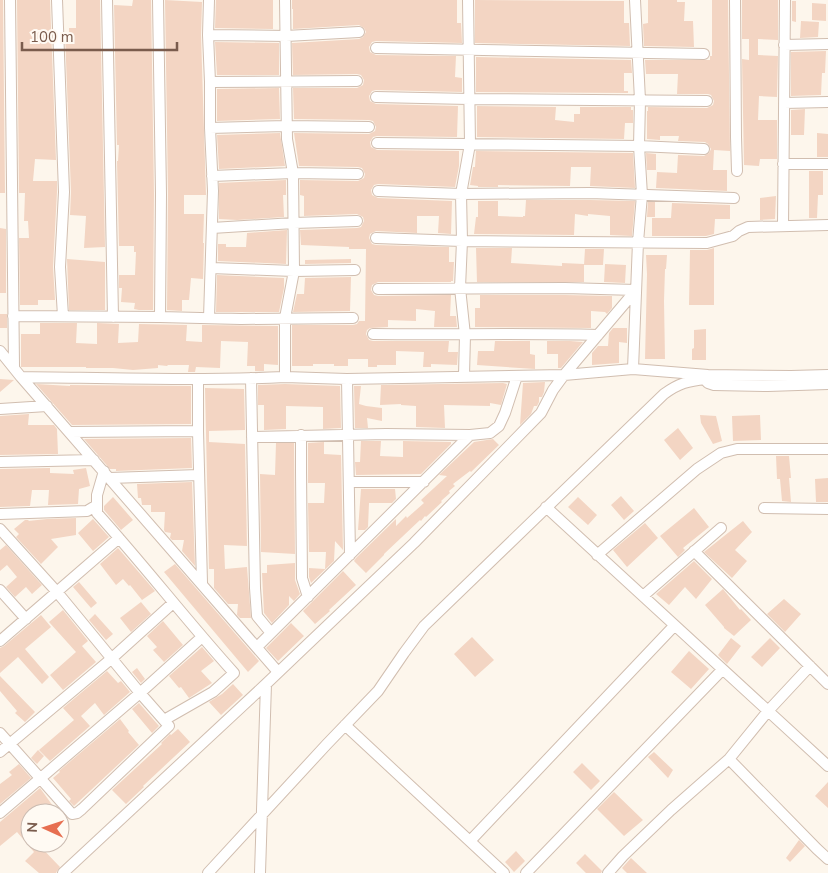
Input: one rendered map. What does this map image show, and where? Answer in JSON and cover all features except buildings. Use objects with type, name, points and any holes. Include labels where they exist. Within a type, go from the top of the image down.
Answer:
[{"type":"street","points":[[10,0],[14,366]]},
{"type":"street","points":[[57,0],[64,192],[60,267],[63,316]]},
{"type":"street","points":[[107,0],[113,317]]},
{"type":"street","points":[[158,0],[161,194],[160,317]]},
{"type":"street","points":[[209,0],[208,35],[213,191],[209,318]]},
{"type":"street","points":[[285,0],[287,138],[293,173],[294,223],[294,271],[285,318],[285,377]]},
{"type":"street","points":[[464,376],[465,335],[460,288],[461,194],[470,144],[468,0]]},
{"type":"street","points":[[633,369],[638,242],[642,195],[635,0]]},
{"type":"street","points":[[735,0],[737,171]]},
{"type":"street","points":[[783,225],[785,0]]},
{"type":"street","points":[[208,35],[286,36],[359,32]]},
{"type":"street","points":[[784,45],[828,44]]},
{"type":"street","points":[[376,48],[704,54]]},
{"type":"street","points":[[210,82],[357,80]]},
{"type":"street","points":[[376,97],[707,101]]},
{"type":"street","points":[[784,103],[828,102]]},
{"type":"street","points":[[210,128],[287,126],[369,127]]},
{"type":"street","points":[[377,143],[639,146],[704,149]]},
{"type":"street","points":[[783,164],[828,164]]},
{"type":"street","points":[[212,176],[293,173],[358,174]]},
{"type":"street","points":[[378,191],[461,194],[590,193],[734,198]]},
{"type":"street","points":[[212,228],[294,223],[357,222]]},
{"type":"street","points":[[376,238],[462,241],[707,242],[732,236],[739,230],[748,227],[828,225]]},
{"type":"street","points":[[211,268],[294,271],[355,270]]},
{"type":"street","points":[[378,289],[565,288],[636,290]]},
{"type":"street","points":[[63,873],[414,543],[541,413],[553,390],[564,375],[636,290]]},
{"type":"street","points":[[13,316],[241,319],[353,318]]},
{"type":"street","points":[[373,334],[465,335],[530,333],[598,335]]},
{"type":"street","points":[[0,351],[278,672]]},
{"type":"street","points":[[21,377],[140,379],[285,377],[347,379],[564,375],[633,369],[707,377],[828,375]]},
{"type":"street","points":[[252,436],[470,435],[490,433],[499,426],[506,413],[517,376]]},
{"type":"street","points":[[707,377],[708,383],[714,385],[828,384]]},
{"type":"street","points":[[208,873],[378,691],[424,626],[664,394],[683,382],[707,377]]},
{"type":"street","points":[[198,378],[202,584]]},
{"type":"street","points":[[251,378],[257,616],[271,633]]},
{"type":"street","points":[[347,379],[350,556]]},
{"type":"street","points":[[0,408],[47,406]]},
{"type":"street","points":[[69,432],[198,431]]},
{"type":"street","points":[[257,647],[470,435]]},
{"type":"street","points":[[301,436],[302,578],[308,597]]},
{"type":"street","points":[[597,555],[697,469],[721,452],[737,449],[828,449]]},
{"type":"street","points":[[0,462],[94,460]]},
{"type":"street","points":[[107,475],[199,475]]},
{"type":"street","points":[[107,475],[96,494],[97,513],[202,638],[234,673],[212,692],[164,720]]},
{"type":"street","points":[[349,482],[424,482]]},
{"type":"street","points":[[0,514],[87,511],[97,505]]},
{"type":"street","points":[[546,507],[828,766]]},
{"type":"street","points":[[764,508],[828,509]]},
{"type":"street","points":[[0,528],[57,592],[111,659],[170,726],[77,813],[72,814],[0,733]]},
{"type":"street","points":[[643,596],[721,528]]},
{"type":"street","points":[[0,641],[119,538]]},
{"type":"street","points":[[694,551],[828,684]]},
{"type":"street","points":[[0,590],[26,619]]},
{"type":"street","points":[[0,752],[111,659],[173,603]]},
{"type":"street","points":[[470,841],[674,626]]},
{"type":"street","points":[[0,813],[202,638]]},
{"type":"street","points":[[608,873],[671,810],[729,759],[810,666]]},
{"type":"street","points":[[526,873],[722,670]]},
{"type":"street","points":[[260,873],[266,684]]},
{"type":"street","points":[[345,725],[504,873]]},
{"type":"street","points":[[729,759],[828,859]]}]
